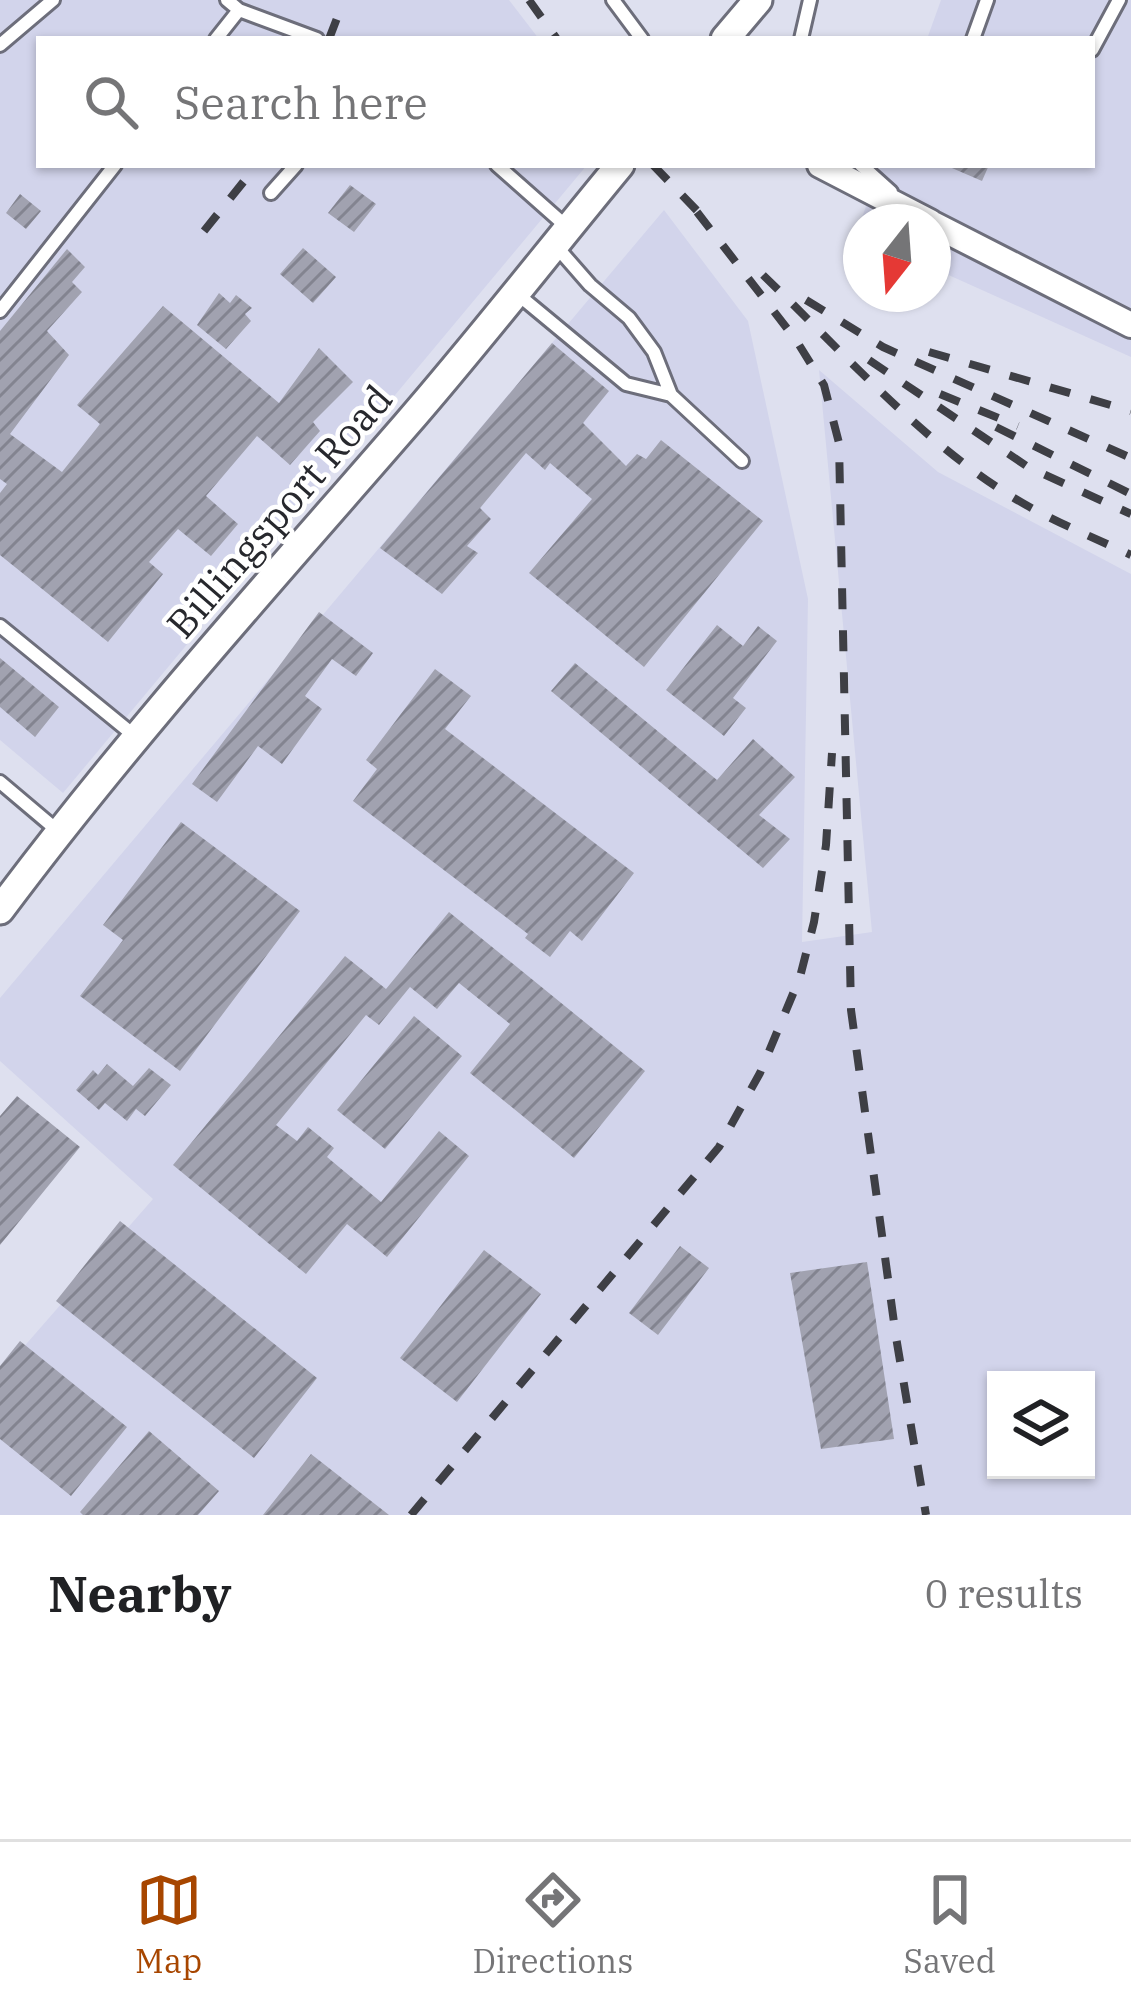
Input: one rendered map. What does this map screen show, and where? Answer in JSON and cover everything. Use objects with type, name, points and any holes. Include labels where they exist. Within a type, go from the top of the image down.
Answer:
[{"type":"street","points":[[728,36],[758,0]]},
{"type":"street","name":"Billingsport Road","points":[[0,910],[58,832],[618,168]]},
{"type":"street","points":[[826,168],[895,204]]},
{"type":"street","points":[[951,233],[1131,326]]},
{"type":"lane","points":[[0,45],[52,0]]},
{"type":"lane","points":[[227,0],[239,10],[309,36]]},
{"type":"lane","points":[[613,0],[639,36]]},
{"type":"lane","points":[[801,36],[810,0]]},
{"type":"lane","points":[[974,36],[987,0]]},
{"type":"lane","points":[[1095,44],[1119,0]]},
{"type":"lane","points":[[218,36],[239,10]]},
{"type":"lane","points":[[0,311],[113,168]]},
{"type":"lane","points":[[271,193],[293,168]]},
{"type":"lane","points":[[500,168],[561,236],[590,285],[629,318],[654,352],[671,395],[742,461]]},
{"type":"lane","points":[[865,168],[907,204]]},
{"type":"lane","points":[[515,292],[626,384],[671,395]]},
{"type":"lane","points":[[0,626],[137,738]]},
{"type":"lane","points":[[0,782],[58,832]]},
{"type":"shaded area","points":[[0,0],[509,0],[537,36],[36,36],[36,168],[584,168],[63,793],[0,740]]},
{"type":"shaded area","points":[[941,0],[1131,0],[1131,357],[951,276],[951,204],[867,204],[880,168],[1095,168],[1095,36],[928,36]]},
{"type":"shaded area","points":[[664,210],[748,321],[808,599],[802,942],[872,932],[819,370],[938,472],[1131,574],[1131,1515],[0,1515],[0,1374],[153,1199],[0,1061],[0,998]]},
{"type":"building","points":[[952,168],[988,168],[982,181]]},
{"type":"building","points":[[350,185],[376,204],[354,232],[328,213]]},
{"type":"building","points":[[20,194],[41,211],[26,229],[6,213]]},
{"type":"building","points":[[303,248],[336,277],[313,303],[280,274]]},
{"type":"building","points":[[67,249],[85,267],[72,282],[82,292],[47,331],[69,355],[10,434],[62,472],[100,424],[77,405],[163,306],[279,403],[319,348],[353,382],[313,422],[320,431],[290,465],[257,436],[206,496],[238,524],[211,556],[178,529],[149,562],[163,574],[108,642],[0,555],[0,493],[7,484],[0,479],[0,331]]},
{"type":"building","points":[[219,293],[230,303],[236,295],[252,308],[245,314],[251,321],[226,349],[197,325]]},
{"type":"building","points":[[552,343],[609,391],[583,423],[626,466],[637,454],[646,459],[661,440],[763,521],[644,667],[529,573],[592,499],[550,463],[545,470],[526,453],[480,508],[491,519],[467,546],[478,553],[442,594],[380,548]]},
{"type":"building","points":[[319,612],[373,653],[356,676],[332,659],[305,696],[322,709],[282,764],[258,746],[217,802],[192,784]]},
{"type":"building","points":[[717,625],[743,646],[758,626],[777,641],[733,698],[746,708],[724,736],[666,690]]},
{"type":"building","points":[[0,658],[59,707],[35,737],[0,707]]},
{"type":"building","points":[[575,663],[717,780],[753,739],[795,777],[759,815],[790,839],[763,868],[551,691]]},
{"type":"building","points":[[435,669],[471,696],[445,729],[634,873],[582,941],[570,931],[550,957],[525,938],[528,934],[353,801],[377,769],[366,760]]},
{"type":"building","points":[[181,822],[300,911],[180,1071],[80,996],[123,940],[103,925]]},
{"type":"building","points":[[449,912],[645,1071],[574,1158],[470,1073],[510,1024],[459,983],[437,1009],[410,987],[379,1025],[366,1015],[276,1125],[297,1141],[308,1127],[334,1148],[327,1157],[381,1202],[439,1131],[469,1156],[387,1257],[347,1224],[306,1274],[173,1165],[345,956],[386,989]]},
{"type":"building","points":[[414,1016],[462,1056],[385,1149],[337,1110]]},
{"type":"building","points":[[107,1064],[133,1086],[149,1068],[171,1085],[145,1116],[136,1109],[127,1121],[105,1103],[99,1110],[76,1090],[93,1070],[98,1075]]},
{"type":"building","points":[[17,1096],[80,1147],[0,1245],[0,1116]]},
{"type":"building","points":[[120,1221],[317,1378],[254,1458],[56,1301]]},
{"type":"building","points":[[680,1246],[709,1268],[658,1335],[629,1313]]},
{"type":"building","points":[[484,1250],[541,1294],[457,1402],[400,1358]]},
{"type":"building","points":[[867,1262],[894,1439],[821,1449],[790,1273]]},
{"type":"building","points":[[20,1341],[127,1427],[71,1496],[0,1439],[0,1366]]},
{"type":"building","points":[[149,1431],[219,1491],[198,1515],[83,1515],[80,1512]]},
{"type":"building","points":[[311,1454],[389,1515],[263,1515]]},
{"type":"railway","points":[[330,36],[344,0]]},
{"type":"railway","points":[[529,0],[555,36]]},
{"type":"railway","points":[[204,231],[255,168]]},
{"type":"railway","points":[[656,168],[707,221]]},
{"type":"railway","points":[[697,212],[796,340],[824,385],[839,443],[851,1010],[926,1515]]},
{"type":"railway","points":[[763,275],[940,445],[1006,493],[1131,555]]},
{"type":"railway","points":[[806,300],[883,347],[1131,458]]},
{"type":"railway","points":[[929,352],[1131,411]]},
{"type":"railway","points":[[869,360],[1028,467],[1131,514]]},
{"type":"railway","points":[[940,394],[1018,426]]},
{"type":"railway","points":[[996,427],[1131,494]]},
{"type":"railway","points":[[411,1515],[719,1147],[760,1073],[800,977],[814,922],[826,845],[832,753]]}]
